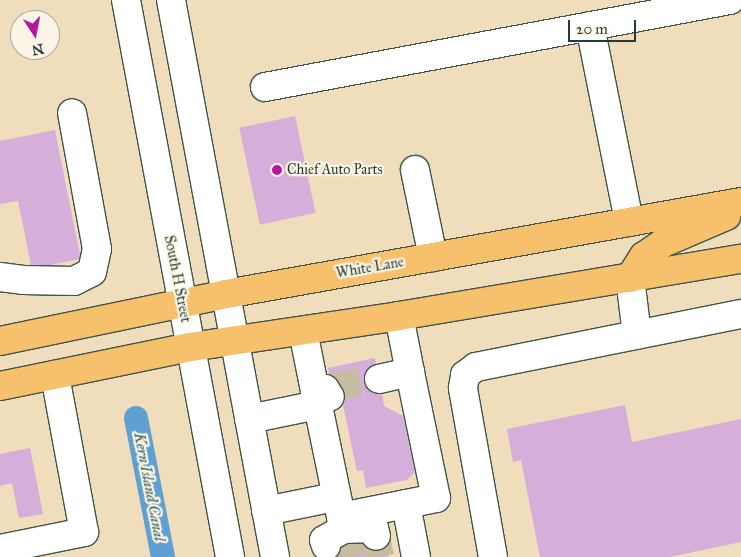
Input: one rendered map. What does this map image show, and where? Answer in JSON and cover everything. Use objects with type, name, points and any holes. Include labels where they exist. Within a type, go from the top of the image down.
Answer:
[{"type":"main road","name":"White Lane","points":[[0,341],[226,294],[741,202]]},
{"type":"main road","points":[[630,278],[644,256],[664,243],[741,209]]},
{"type":"main road","points":[[0,386],[190,347],[234,342],[399,316],[741,259]]},
{"type":"street","name":"South H Street","points":[[126,0],[190,347],[230,549]]},
{"type":"street","points":[[171,0],[275,557]]},
{"type":"street","points":[[265,87],[730,0]]},
{"type":"street","points":[[590,26],[629,222]]},
{"type":"street","points":[[0,277],[23,280],[74,281],[92,272],[98,249],[72,113]]},
{"type":"street","points":[[415,170],[433,257]]},
{"type":"street","points":[[630,278],[637,335]]},
{"type":"street","points":[[493,557],[463,388],[465,375],[476,367],[741,314]]},
{"type":"street","points":[[339,526],[406,504],[436,498],[390,376],[399,316]]},
{"type":"street","points":[[303,331],[326,391],[339,526]]},
{"type":"street","points":[[0,548],[84,532],[55,375]]},
{"type":"street","points":[[249,418],[326,391]]},
{"type":"street","points":[[406,504],[416,557]]},
{"type":"street","points":[[266,511],[339,526],[374,528],[376,536]]},
{"type":"building","name":"Chief Auto Parts","points":[[295,116],[316,213],[260,225],[239,128]]},
{"type":"building","points":[[55,130],[80,255],[79,259],[50,265],[31,265],[18,201],[0,204],[0,141]]},
{"type":"building","points":[[375,358],[376,364],[369,367],[364,374],[364,383],[367,389],[374,394],[382,394],[384,406],[403,416],[415,472],[407,480],[366,488],[363,470],[357,471],[343,405],[346,397],[338,380],[329,374],[328,368]]},
{"type":"building","points":[[625,405],[632,442],[741,419],[741,542],[670,557],[540,557],[521,460],[513,462],[507,429]]},
{"type":"building","points":[[30,448],[43,514],[19,518],[12,483],[0,486],[0,454]]},
{"type":"building","points":[[348,544],[363,544],[372,551],[380,551],[387,547],[389,557],[337,557],[341,548]]},
{"type":"waterway","name":"Kern Island Canal","points":[[136,418],[163,557]]},
{"type":"tunnel","points":[[332,387],[379,379]]},
{"type":"tunnel","points":[[376,536],[380,557]]},
{"type":"tunnel","points":[[348,542],[352,557]]},
{"type":"place","name":"Chief Auto Parts","points":[[277,170]]}]
